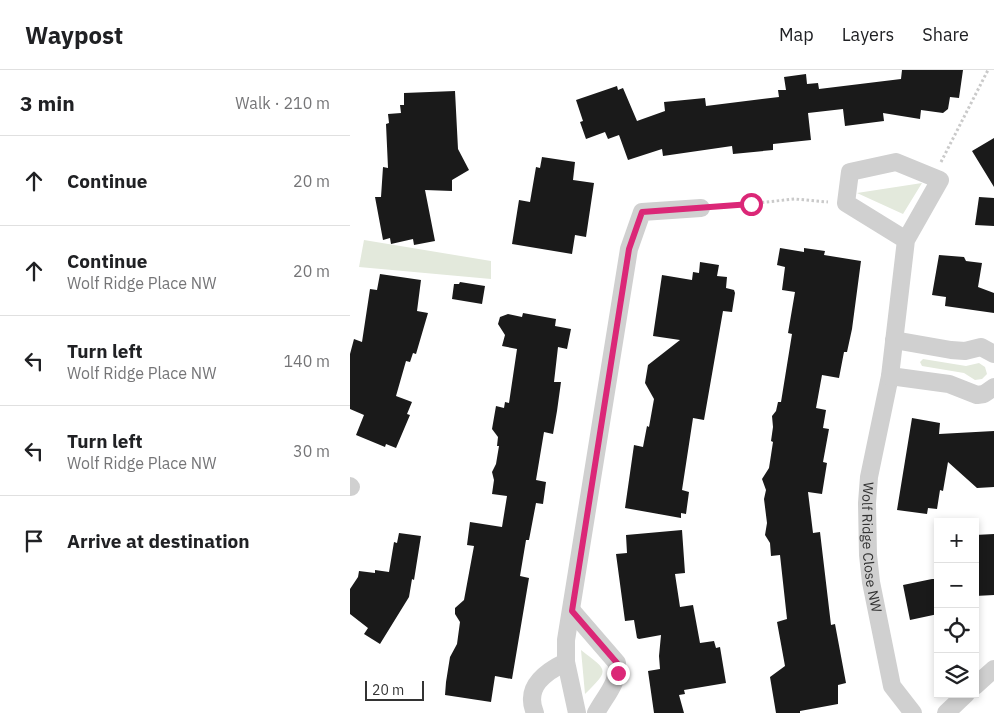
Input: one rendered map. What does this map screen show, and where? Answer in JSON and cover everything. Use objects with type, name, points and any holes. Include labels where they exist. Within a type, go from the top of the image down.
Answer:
[{"type":"street","points":[[906,240],[846,203],[850,172],[896,162],[940,180]]},
{"type":"street","name":"Wolf Ridge Close NW","points":[[913,713],[892,686],[868,556],[866,512],[869,477],[890,376],[906,240],[940,180]]},
{"type":"street","points":[[577,713],[566,662],[566,640],[629,249],[642,212],[701,208]]},
{"type":"street","points":[[894,340],[951,350],[981,347],[994,354]]},
{"type":"street","points":[[890,376],[949,384],[977,395],[984,394],[994,388]]},
{"type":"street","points":[[572,611],[617,663],[618,673],[614,685],[596,713]]},
{"type":"street","points":[[535,713],[532,702],[532,689],[550,669],[566,662]]},
{"type":"street","points":[[979,682],[994,669]]},
{"type":"street","points":[[946,713],[962,698]]},
{"type":"path","points":[[940,180],[941,159],[988,70]]},
{"type":"path","points":[[701,208],[795,199],[846,203]]},
{"type":"shaded area","points":[[922,183],[903,214],[857,193]]},
{"type":"shaded area","points":[[364,240],[491,261],[491,279],[359,267]]},
{"type":"shaded area","points":[[923,359],[966,366],[979,363],[985,367],[987,374],[982,379],[975,380],[964,373],[922,366],[920,362]]},
{"type":"shaded area","points":[[581,650],[597,662],[602,670],[599,680],[585,694]]},
{"type":"building","points":[[902,70],[963,70],[959,98],[950,97],[948,109],[943,113],[921,110],[920,119],[883,113],[884,121],[845,126],[843,109],[808,113],[811,140],[773,144],[773,150],[733,154],[732,146],[663,156],[662,149],[628,160],[619,135],[608,139],[605,132],[586,139],[580,122],[583,121],[576,100],[617,86],[618,90],[623,88],[637,121],[665,111],[664,102],[705,98],[706,106],[779,97],[778,90],[786,90],[784,77],[806,74],[807,84],[818,83],[819,89],[901,79]]},
{"type":"building","points":[[455,91],[458,149],[469,170],[452,180],[452,191],[425,190],[435,241],[414,245],[413,239],[391,244],[390,238],[383,240],[375,197],[381,197],[383,167],[388,168],[386,124],[389,123],[388,114],[401,113],[400,105],[404,105],[404,93]]},
{"type":"building","points":[[994,138],[994,187],[972,151]]},
{"type":"building","points":[[542,157],[575,162],[573,180],[594,183],[586,237],[575,235],[572,254],[512,244],[519,200],[530,202],[536,167],[540,168]]},
{"type":"building","points":[[979,197],[994,198],[994,226],[975,225]]},
{"type":"building","points":[[780,248],[804,252],[804,248],[825,251],[824,255],[861,261],[847,352],[844,352],[839,378],[822,375],[816,408],[826,410],[823,428],[829,429],[823,462],[827,463],[822,494],[808,492],[813,533],[820,532],[831,625],[835,624],[846,683],[838,685],[838,704],[800,711],[800,713],[776,713],[770,677],[785,666],[777,622],[787,619],[780,555],[771,556],[770,543],[765,535],[767,523],[764,499],[766,490],[762,479],[769,468],[773,442],[771,441],[772,416],[776,411],[778,402],[781,402],[792,334],[788,333],[795,292],[782,290],[785,267],[777,265]]},
{"type":"building","points":[[939,255],[964,257],[966,261],[982,263],[978,287],[994,293],[994,313],[945,306],[946,297],[932,295]]},
{"type":"building","points":[[700,262],[719,265],[717,276],[727,277],[726,288],[734,290],[735,293],[732,312],[723,311],[704,420],[693,418],[682,490],[689,492],[686,514],[681,513],[681,518],[625,508],[634,445],[643,447],[654,399],[645,383],[648,365],[680,340],[653,336],[662,275],[692,280],[693,272],[699,273]]},
{"type":"building","points":[[380,274],[421,280],[417,311],[428,313],[416,354],[413,353],[410,362],[406,361],[396,396],[412,402],[407,414],[410,415],[396,448],[386,444],[385,447],[356,435],[364,415],[350,409],[350,354],[354,339],[362,342],[370,289],[377,290]]},
{"type":"building","points":[[460,282],[485,286],[482,304],[452,299],[454,284],[459,284]]},
{"type":"building","points":[[523,313],[556,319],[555,326],[571,329],[567,349],[558,347],[554,382],[561,382],[557,411],[553,434],[544,432],[536,480],[546,482],[543,504],[536,503],[529,540],[526,540],[520,576],[529,578],[512,679],[495,676],[491,702],[445,695],[446,682],[450,657],[457,644],[460,622],[455,614],[455,608],[464,600],[474,546],[467,545],[470,522],[502,527],[507,496],[492,494],[494,480],[492,472],[496,464],[499,446],[497,446],[498,437],[492,429],[496,406],[504,408],[505,402],[509,403],[517,349],[502,346],[505,335],[498,324],[500,317],[508,314],[522,317]]},
{"type":"building","points":[[912,418],[940,423],[939,434],[994,431],[994,487],[977,488],[948,462],[943,491],[940,490],[937,509],[928,508],[927,514],[897,510]]},
{"type":"building","points":[[682,530],[685,573],[675,574],[680,607],[693,605],[700,643],[714,641],[716,648],[720,647],[726,683],[684,690],[685,694],[679,695],[684,713],[654,713],[648,671],[660,669],[661,635],[639,639],[637,638],[634,620],[625,621],[616,554],[627,553],[626,535]]},
{"type":"building","points":[[399,533],[421,536],[414,580],[412,579],[409,597],[380,644],[364,634],[368,628],[350,614],[350,589],[358,577],[359,571],[375,573],[375,570],[389,572],[394,542],[397,543]]},
{"type":"building","points":[[994,534],[994,595],[979,596],[979,535]]},
{"type":"building","points":[[934,579],[934,615],[910,620],[903,585]]},
{"type":"route","points":[[618,673],[617,663],[572,611],[629,249],[642,212],[751,204]]}]
